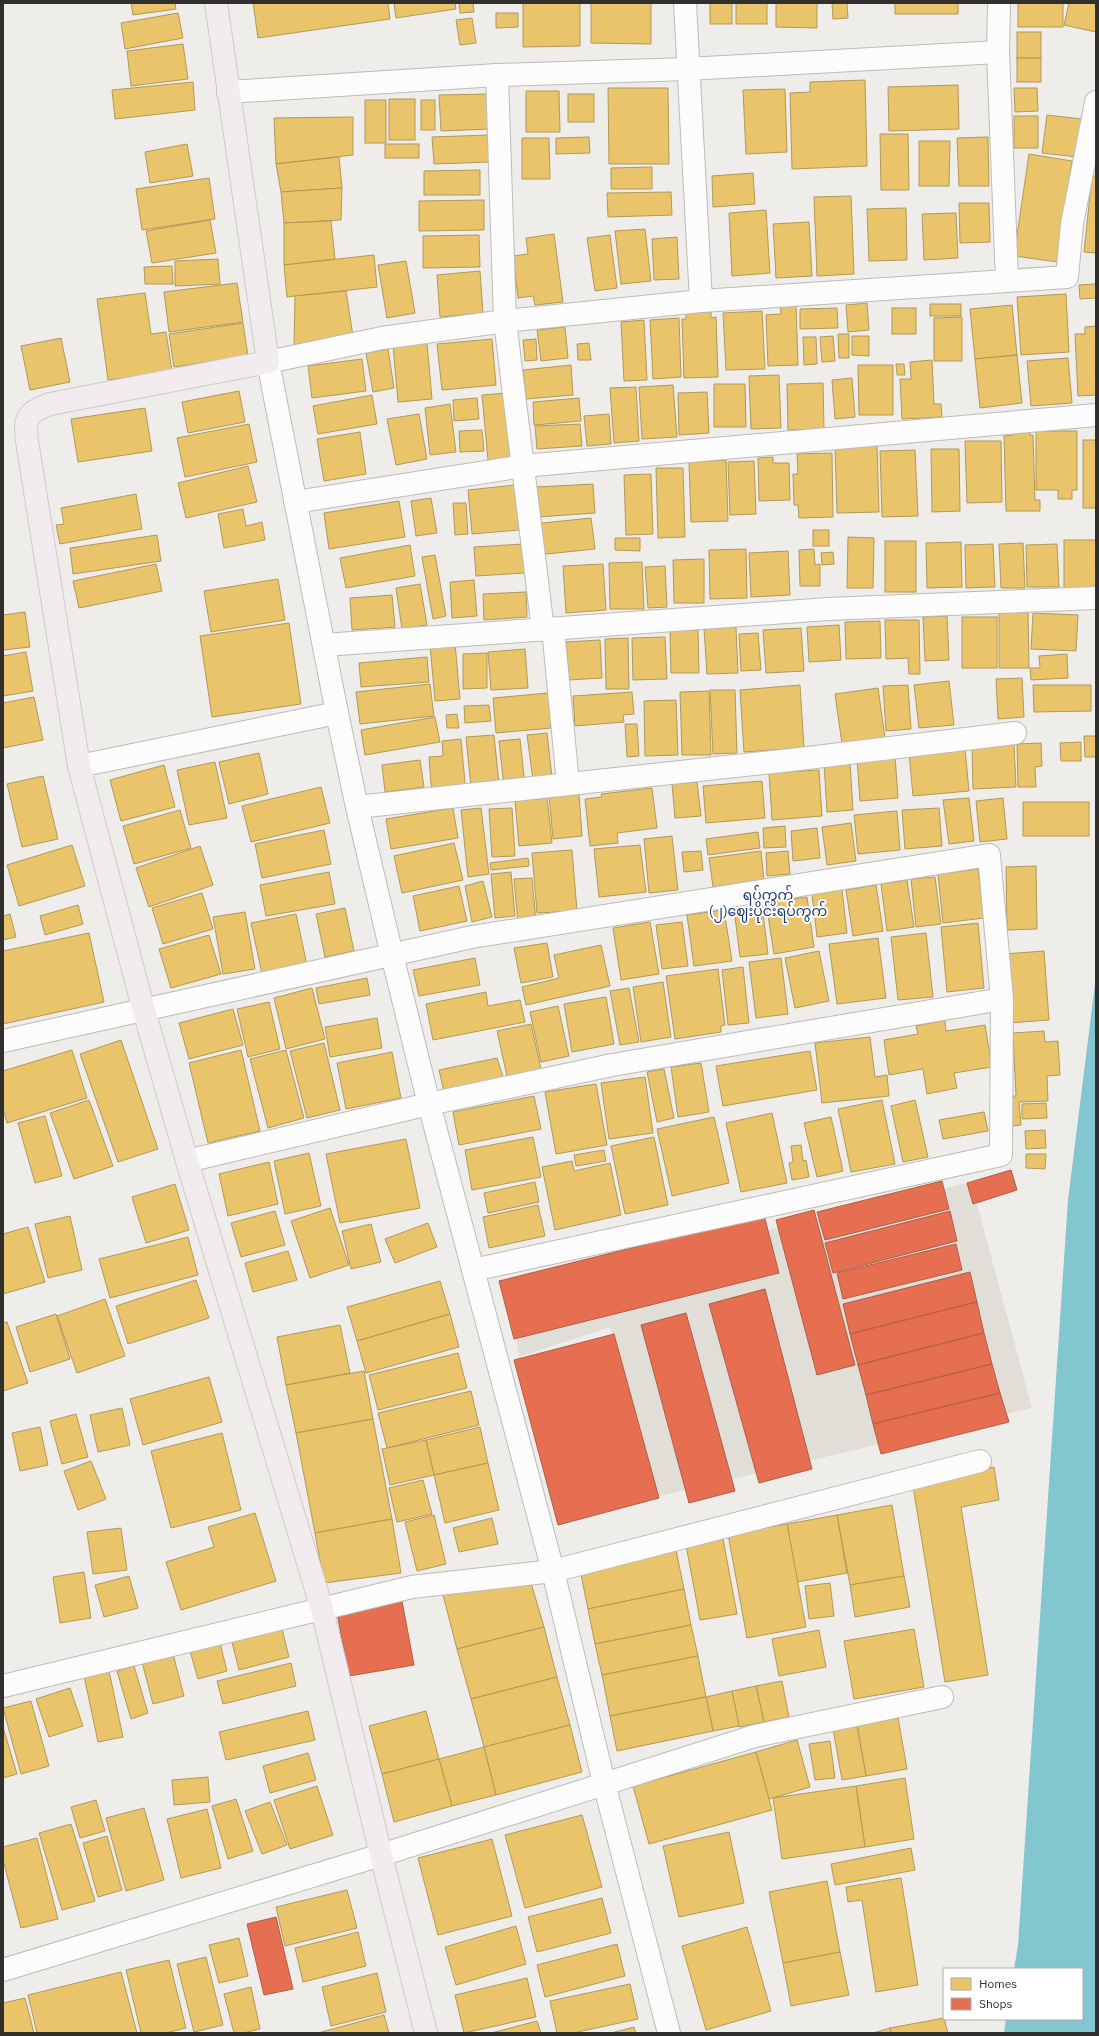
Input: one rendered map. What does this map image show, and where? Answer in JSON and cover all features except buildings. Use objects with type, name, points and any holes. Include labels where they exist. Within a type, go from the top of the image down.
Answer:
[{"type":"main road","points":[[216,3],[268,362],[50,404],[32,411],[25,424],[80,766],[144,1011],[187,1161],[322,1609],[381,1855],[426,2033]]},
{"type":"street","points":[[685,3],[687,69],[701,301]]},
{"type":"street","points":[[999,3],[998,52],[1007,281]]},
{"type":"street","points":[[228,92],[497,75],[687,69],[998,52]]},
{"type":"street","points":[[497,75],[505,321],[523,466],[548,630],[568,783]]},
{"type":"street","points":[[669,2033],[604,1783],[552,1571],[429,1104],[392,955],[357,807],[337,713],[268,362],[382,338],[505,321],[701,301],[1067,277],[1072,224],[1096,102]]},
{"type":"street","points":[[295,502],[523,466],[1096,415]]},
{"type":"street","points":[[324,645],[828,609],[1096,598]]},
{"type":"street","points":[[80,766],[337,713]]},
{"type":"street","points":[[357,807],[791,760],[1015,733]]},
{"type":"street","points":[[3,1041],[480,936],[989,855],[1002,998],[1001,1155],[473,1270]]},
{"type":"street","points":[[187,1161],[429,1104],[612,1065],[1002,998]]},
{"type":"street","points":[[3,1686],[412,1587],[552,1571],[980,1461]]},
{"type":"street","points":[[3,1970],[381,1855],[755,1736],[942,1698]]},
{"type":"shaded area","points":[[971,1182],[1032,1408],[656,1497],[610,1327],[519,1357],[510,1291]]},
{"type":"water","points":[[1096,976],[1096,2033],[1004,2033],[1006,2020],[1083,2020],[1083,1968],[1014,1968],[1018,1945],[1068,1200]]},
{"type":"district","name":"ရပ်ကွက် (၂)ဈေးပိုင်းရပ်ကွက်","points":[[768,904]]}]
